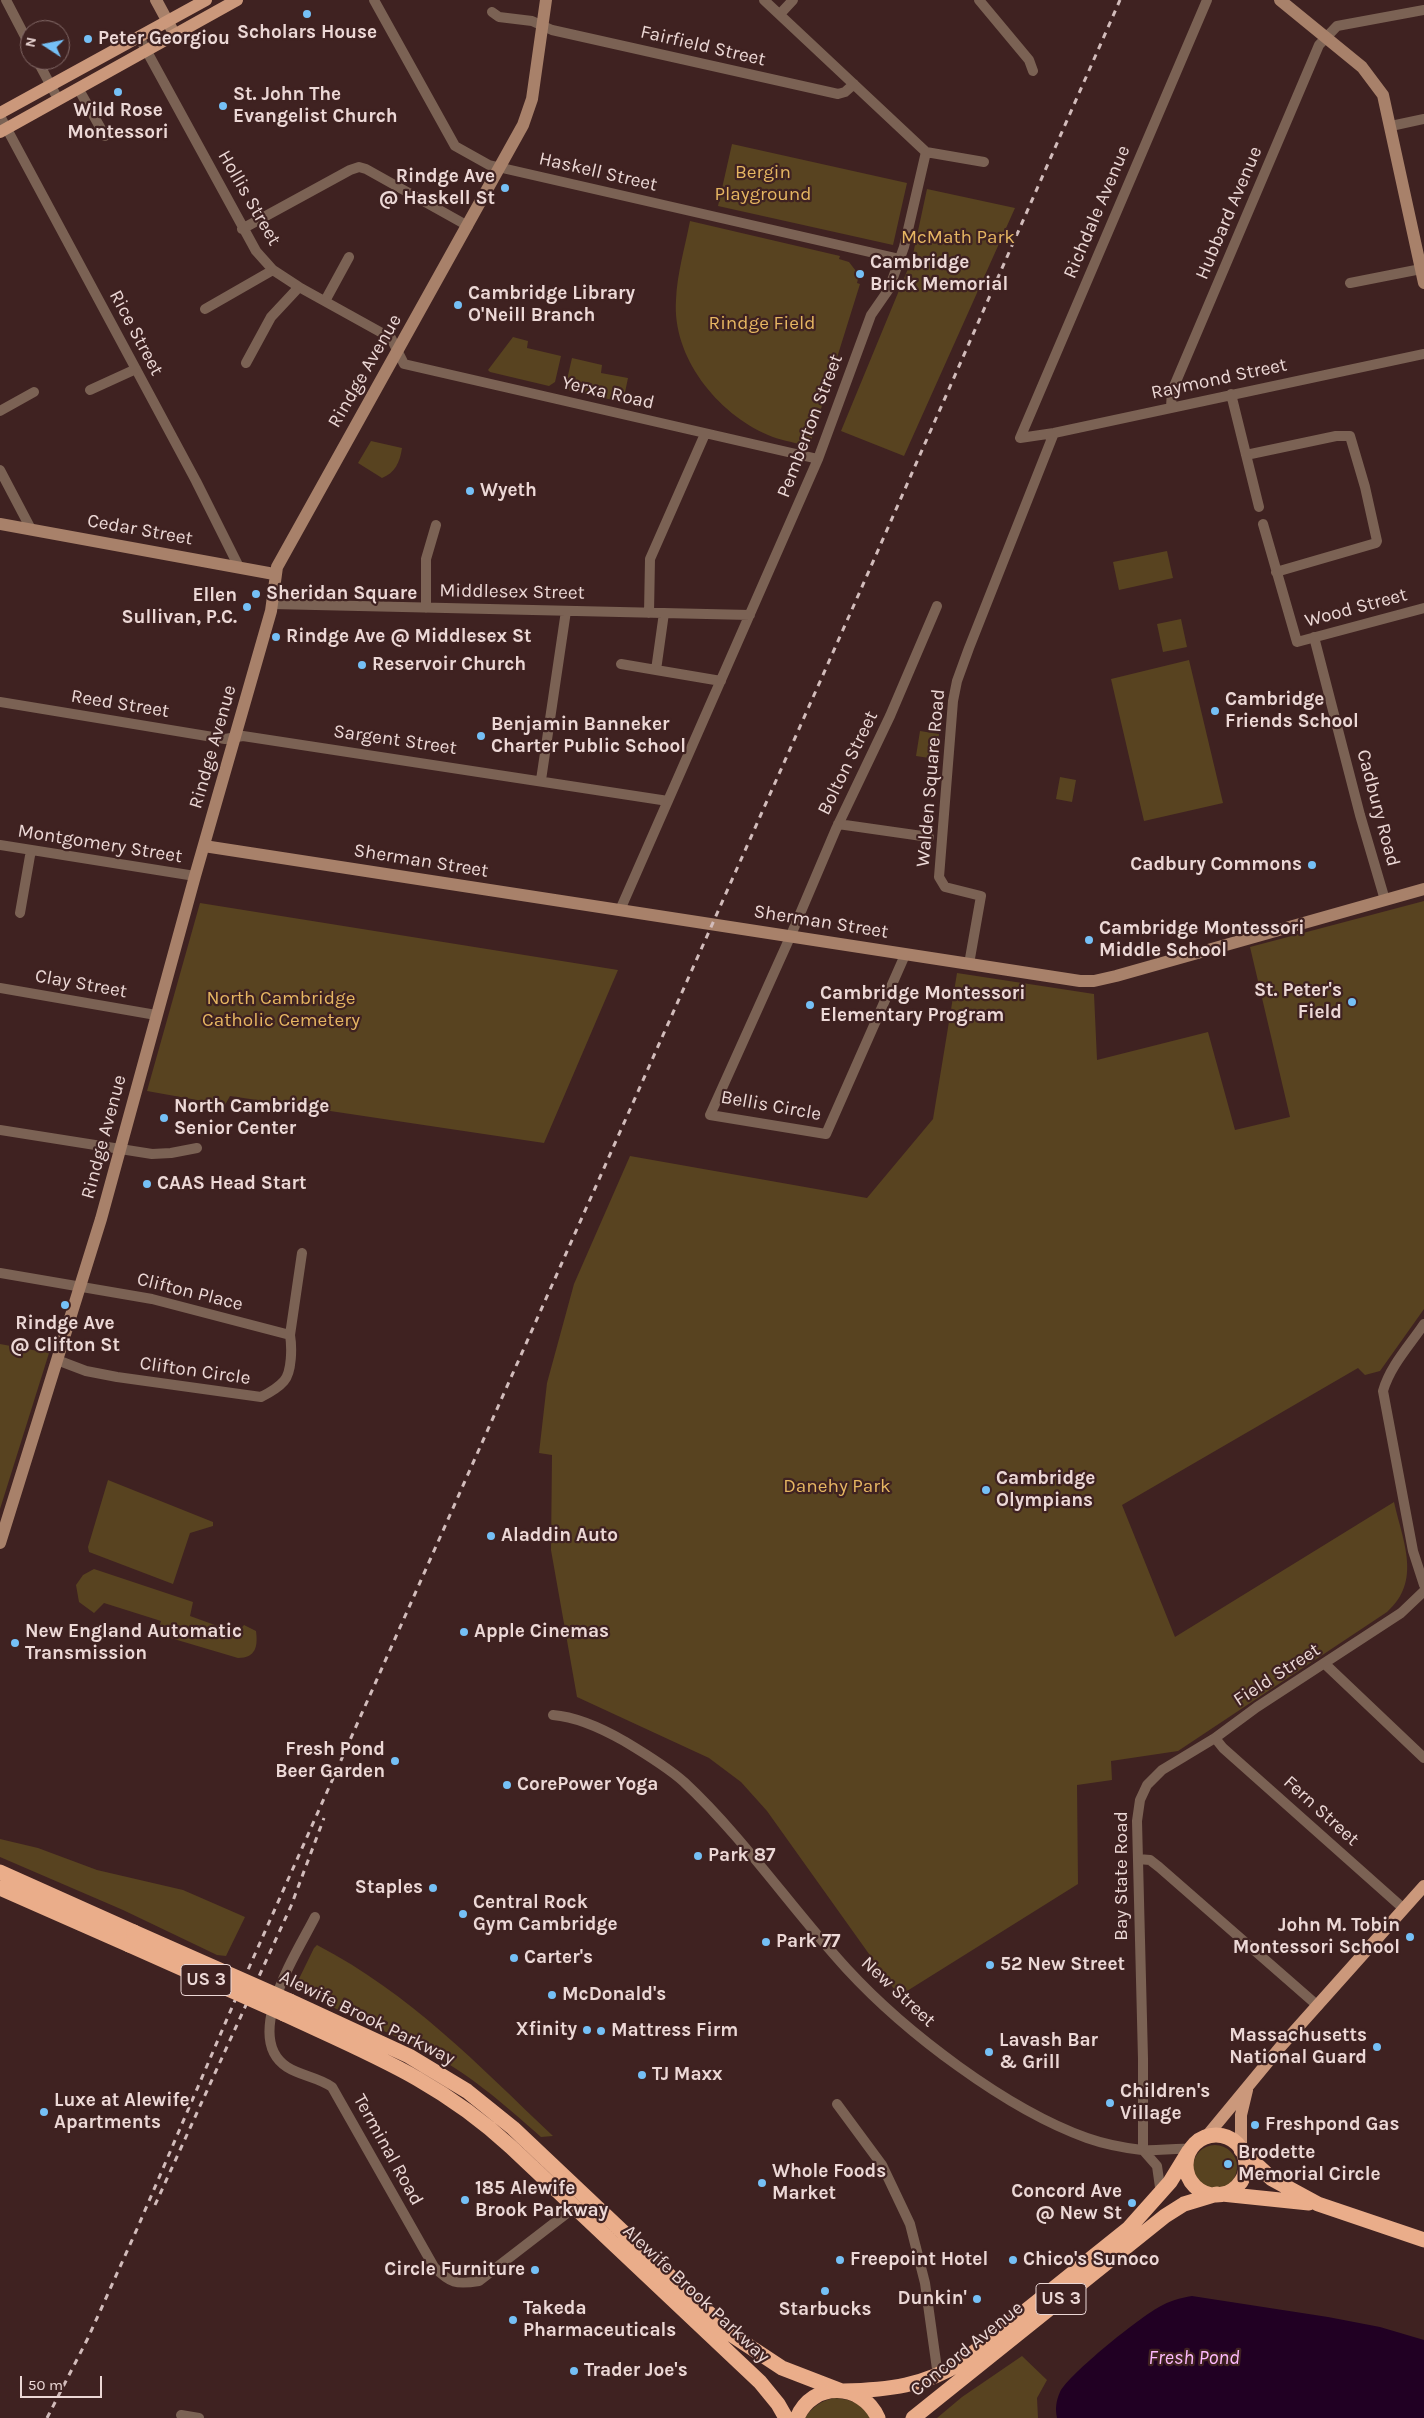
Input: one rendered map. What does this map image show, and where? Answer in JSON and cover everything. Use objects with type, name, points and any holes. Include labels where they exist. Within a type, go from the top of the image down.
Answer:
[{"type":"highway","name":"Alewife Brook Parkway","points":[[0,1872],[132,1938],[287,2008],[409,2056],[467,2091],[513,2128],[732,2335],[782,2368],[864,2400],[878,2418]]},
{"type":"highway","name":"Alewife Brook Parkway","points":[[0,1888],[132,1938]]},
{"type":"highway","name":"Alewife Brook Parkway","points":[[287,2008],[390,2062],[447,2095],[498,2135],[760,2382],[778,2404],[786,2418]]},
{"type":"highway","name":"US 3","points":[[1190,2150],[1198,2141],[1206,2137],[1216,2135],[1226,2137],[1235,2142],[1272,2179],[1318,2204],[1424,2240]]},
{"type":"highway","name":"Concord Avenue","points":[[841,2390],[894,2389],[938,2376],[972,2355],[1129,2228],[1161,2194],[1190,2150]]},
{"type":"highway","points":[[1190,2150],[1186,2166],[1191,2181],[1202,2191],[1219,2194],[1233,2188],[1242,2177],[1245,2164],[1241,2150]]},
{"type":"highway","name":"Concord Avenue","points":[[913,2418],[1165,2216],[1184,2204],[1219,2194]]},
{"type":"highway","name":"US 3","points":[[1219,2194],[1318,2204]]},
{"type":"highway","points":[[796,2418],[802,2407],[812,2398],[825,2392],[841,2390]]},
{"type":"main road","points":[[0,114],[206,0]]},
{"type":"main road","points":[[3,130],[238,0]]},
{"type":"main road","points":[[1206,2137],[1250,2083],[1424,1886]]},
{"type":"main road","points":[[1241,2150],[1241,2109],[1250,2083]]},
{"type":"street","points":[[6,0],[20,27]]},
{"type":"street","points":[[156,0],[175,35]]},
{"type":"street","name":"Haskell Street","points":[[374,0],[455,146],[489,165],[900,259]]},
{"type":"street","name":"Rindge Avenue","points":[[0,1543],[81,1286],[121,1149],[156,1015],[272,604],[274,574],[523,125],[530,104],[546,0]]},
{"type":"street","points":[[764,0],[926,152],[984,162]]},
{"type":"street","points":[[780,14],[793,0]]},
{"type":"street","points":[[979,0],[1029,60],[1033,71]]},
{"type":"street","name":"Richdale Avenue","points":[[1020,438],[1207,0]]},
{"type":"street","points":[[1280,0],[1327,37],[1374,80],[1383,95],[1420,240],[1421,269],[1424,282]]},
{"type":"street","points":[[1327,37],[1337,26],[1424,10]]},
{"type":"street","name":"Fairfield Street","points":[[492,12],[499,17],[532,21],[552,30],[838,94],[845,92],[854,84]]},
{"type":"street","name":"Hollis Street","points":[[139,37],[242,229],[256,251],[273,270],[299,287],[391,338],[398,350]]},
{"type":"street","name":"Hubbard Avenue","points":[[1171,407],[1172,391],[1319,45],[1327,37]]},
{"type":"street","points":[[42,70],[58,99]]},
{"type":"street","points":[[78,88],[105,136]]},
{"type":"street","name":"Rice Street","points":[[0,114],[3,130],[136,369],[239,567]]},
{"type":"street","points":[[1392,126],[1424,119]]},
{"type":"street","name":"Pemberton Street","points":[[620,910],[818,459],[863,333],[871,315],[889,289],[900,259],[926,152]]},
{"type":"street","points":[[242,229],[358,167],[366,169],[468,226]]},
{"type":"street","points":[[325,301],[349,257]]},
{"type":"street","points":[[1350,283],[1421,269]]},
{"type":"street","points":[[205,309],[273,270]]},
{"type":"street","points":[[246,363],[271,317],[299,287]]},
{"type":"street","name":"Yerxa Road","points":[[398,350],[404,364],[818,459]]},
{"type":"street","name":"Raymond Street","points":[[1020,438],[1054,433],[1424,354]]},
{"type":"street","points":[[90,390],[136,369]]},
{"type":"street","points":[[0,411],[34,392]]},
{"type":"street","points":[[1232,394],[1259,508]]},
{"type":"street","name":"Walden Square Road","points":[[969,964],[981,896],[945,887],[939,877],[953,701],[957,681],[966,656],[1054,433]]},
{"type":"street","points":[[649,613],[650,559],[705,434]]},
{"type":"street","points":[[1246,455],[1336,436],[1350,436],[1365,486],[1377,541],[1373,545],[1276,572],[1263,524]]},
{"type":"street","points":[[0,470],[31,529]]},
{"type":"street","name":"Cedar Street","points":[[0,524],[274,574]]},
{"type":"street","points":[[426,608],[426,559],[436,525]]},
{"type":"street","name":"Wood Street","points":[[1276,572],[1297,642],[1424,608]]},
{"type":"street","name":"Middlesex Street","points":[[272,604],[750,615]]},
{"type":"street","name":"Bolton Street","points":[[791,935],[838,824],[890,716],[938,606]]},
{"type":"street","points":[[540,780],[566,611]]},
{"type":"street","points":[[656,670],[664,613]]},
{"type":"street","name":"Cadbury Road","points":[[1314,637],[1360,815],[1385,900]]},
{"type":"street","points":[[621,664],[721,681]]},
{"type":"street","name":"Reed Street","points":[[0,702],[225,739],[235,737]]},
{"type":"street","name":"Sargent Street","points":[[235,737],[243,736],[668,801]]},
{"type":"street","points":[[838,824],[929,837]]},
{"type":"street","name":"Montgomery Street","points":[[0,846],[195,876]]},
{"type":"street","name":"Sherman Street","points":[[204,846],[791,935],[905,955],[1071,980],[1094,981],[1424,889]]},
{"type":"street","points":[[20,913],[30,850]]},
{"type":"street","name":"Bellis Circle","points":[[791,935],[710,1115],[826,1134],[905,955]]},
{"type":"street","name":"Clay Street","points":[[0,988],[156,1015]]},
{"type":"street","points":[[0,1130],[158,1154],[197,1148]]},
{"type":"street","name":"Clifton Circle","points":[[58,1360],[109,1376],[261,1397],[283,1383],[287,1376],[292,1348],[290,1335],[302,1253]]},
{"type":"street","name":"Clifton Place","points":[[0,1273],[180,1305],[290,1335]]},
{"type":"street","points":[[1423,1578],[1411,1542],[1383,1391],[1394,1366],[1424,1324]]},
{"type":"street","name":"Field Street","points":[[1147,1785],[1162,1770],[1215,1738],[1258,1707],[1401,1613],[1424,1591]]},
{"type":"street","points":[[1325,1664],[1424,1758]]},
{"type":"street","name":"New Street","points":[[553,1715],[578,1720],[613,1734],[646,1754],[683,1781],[732,1833],[847,1969],[920,2037],[961,2067],[1042,2118],[1088,2138],[1143,2150],[1190,2150]]},
{"type":"street","name":"Fern Street","points":[[1215,1738],[1223,1748],[1404,1909]]},
{"type":"street","name":"Bay State Road","points":[[1143,2150],[1138,1808],[1147,1785]]},
{"type":"street","points":[[1138,1859],[1150,1860],[1159,1866],[1318,2006]]},
{"type":"street","name":"Terminal Road","points":[[315,1918],[276,1996],[269,2024],[268,2038],[276,2055],[286,2066],[322,2080],[332,2087],[434,2266],[446,2280],[463,2284],[479,2281],[575,2207]]},
{"type":"street","points":[[837,2104],[882,2165],[910,2224],[925,2284],[938,2376]]},
{"type":"street","points":[[1143,2150],[1157,2166],[1161,2194]]},
{"type":"street","points":[[181,2415],[199,2418]]},
{"type":"green space","name":"Bergin Playground","points":[[732,144],[907,183],[893,245],[718,206]]},
{"type":"green space","name":"McMath Park","points":[[927,189],[1015,208],[904,456],[841,431],[912,259]]},
{"type":"green space","name":"Rindge Field","points":[[690,221],[840,256],[839,259],[849,262],[859,275],[857,283],[860,284],[811,441],[804,445],[768,435],[732,413],[715,398],[701,381],[690,362],[682,342],[677,321],[676,300]]},
{"type":"green space","points":[[513,337],[528,341],[527,348],[561,356],[555,382],[549,386],[488,370]]},
{"type":"green space","points":[[572,358],[602,365],[601,373],[628,378],[623,402],[570,391],[566,384]]},
{"type":"green space","points":[[371,441],[402,448],[396,466],[387,476],[382,478],[358,463]]},
{"type":"green space","points":[[1167,551],[1173,578],[1119,590],[1113,562]]},
{"type":"green space","points":[[1181,619],[1187,647],[1163,652],[1157,624]]},
{"type":"green space","points":[[1189,660],[1223,803],[1144,821],[1111,679]]},
{"type":"green space","points":[[920,731],[939,734],[936,759],[916,756]]},
{"type":"green space","points":[[1060,777],[1076,780],[1072,802],[1056,799]]},
{"type":"green space","name":"Danehy Park","points":[[1424,901],[1424,1309],[1380,1371],[1365,1375],[1358,1368],[1122,1505],[1175,1637],[1394,1502],[1407,1560],[1407,1574],[1398,1600],[1387,1612],[1178,1751],[1111,1761],[1112,1780],[1077,1785],[1078,1884],[899,1996],[767,1811],[741,1782],[709,1758],[577,1697],[551,1550],[552,1455],[539,1453],[547,1383],[574,1284],[630,1156],[867,1198],[933,1119],[957,973],[1094,994],[1097,1060],[1208,1032],[1235,1130],[1290,1117],[1250,947]]},
{"type":"green space","name":"North Cambridge Catholic Cemetery","points":[[200,903],[618,970],[544,1143],[230,1096],[225,1105],[147,1091]]},
{"type":"green space","points":[[0,1344],[49,1353],[0,1509]]},
{"type":"green space","points":[[108,1480],[213,1522],[213,1526],[190,1533],[173,1584],[89,1552],[88,1547]]},
{"type":"green space","points":[[94,1569],[193,1602],[190,1616],[237,1633],[244,1625],[256,1631],[257,1642],[255,1650],[249,1656],[238,1658],[157,1634],[161,1621],[104,1603],[94,1613],[79,1602],[76,1585],[83,1575]]},
{"type":"green space","points":[[0,1839],[38,1848],[97,1870],[183,1890],[245,1917],[226,1956],[217,1955],[123,1910],[0,1857]]},
{"type":"green space","points":[[317,1945],[383,1985],[413,2008],[470,2057],[553,2136],[541,2137],[513,2112],[454,2067],[422,2049],[326,2004],[295,1987]]},
{"type":"green space","points":[[1219,2145],[1231,2151],[1236,2158],[1236,2176],[1231,2183],[1224,2188],[1211,2189],[1203,2186],[1196,2179],[1193,2163],[1196,2155],[1203,2148]]},
{"type":"green space","points":[[1022,2356],[1047,2380],[1037,2398],[1038,2418],[937,2418],[962,2397]]},
{"type":"green space","points":[[834,2398],[845,2399],[859,2405],[870,2418],[805,2418],[818,2405]]},
{"type":"water","name":"Fresh Pond","points":[[1192,2296],[1328,2317],[1380,2327],[1424,2340],[1424,2418],[1057,2418],[1056,2405],[1060,2392],[1066,2383],[1090,2360],[1149,2313],[1167,2303]]},
{"type":"railway","points":[[47,2418],[88,2338],[137,2229],[251,1963],[850,614],[1120,0]]},
{"type":"railway","points":[[155,2205],[291,1906],[324,1818]]},
{"type":"place","name":"Scholars House","points":[[307,14]]},
{"type":"place","name":"Peter Georgiou","points":[[88,39]]},
{"type":"place","name":"Wild Rose Montessori","points":[[118,92]]},
{"type":"place","name":"St. John The Evangelist Church","points":[[223,106]]},
{"type":"place","name":"Rindge Ave @ Haskell St","points":[[505,188]]},
{"type":"place","name":"Cambridge Brick Memorial","points":[[860,274]]},
{"type":"place","name":"Cambridge Library O'Neill Branch","points":[[458,305]]},
{"type":"place","name":"Wyeth","points":[[470,491]]},
{"type":"place","name":"Sheridan Square","points":[[256,594]]},
{"type":"place","name":"Ellen Sullivan, P.C.","points":[[247,607]]},
{"type":"place","name":"Rindge Ave @ Middlesex St","points":[[276,637]]},
{"type":"place","name":"Reservoir Church","points":[[362,665]]},
{"type":"place","name":"Cambridge Friends School","points":[[1215,711]]},
{"type":"place","name":"Benjamin Banneker Charter Public School","points":[[481,736]]},
{"type":"place","name":"Cadbury Commons","points":[[1312,865]]},
{"type":"place","name":"Cambridge Montessori Middle School","points":[[1089,940]]},
{"type":"place","name":"St. Peter's Field","points":[[1352,1002]]},
{"type":"place","name":"Cambridge Montessori Elementary Program","points":[[810,1005]]},
{"type":"place","name":"North Cambridge Senior Center","points":[[164,1118]]},
{"type":"place","name":"CAAS Head Start","points":[[147,1184]]},
{"type":"place","name":"Rindge Ave @ Clifton St","points":[[65,1305]]},
{"type":"place","name":"Cambridge Olympians","points":[[986,1490]]},
{"type":"place","name":"Aladdin Auto","points":[[491,1536]]},
{"type":"place","name":"Apple Cinemas","points":[[464,1632]]},
{"type":"place","name":"New England Automatic Transmission","points":[[15,1643]]},
{"type":"place","name":"Fresh Pond Beer Garden","points":[[395,1761]]},
{"type":"place","name":"CorePower Yoga","points":[[507,1785]]},
{"type":"place","name":"Park 87","points":[[698,1856]]},
{"type":"place","name":"Staples","points":[[433,1888]]},
{"type":"place","name":"Central Rock Gym Cambridge","points":[[463,1914]]},
{"type":"place","name":"John M. Tobin Montessori School","points":[[1410,1937]]},
{"type":"place","name":"Park 77","points":[[766,1942]]},
{"type":"place","name":"Carter's","points":[[514,1958]]},
{"type":"place","name":"52 New Street","points":[[990,1965]]},
{"type":"place","name":"McDonald's","points":[[552,1995]]},
{"type":"place","name":"Xfinity","points":[[587,2030]]},
{"type":"place","name":"Mattress Firm","points":[[601,2031]]},
{"type":"place","name":"Massachusetts National Guard","points":[[1377,2047]]},
{"type":"place","name":"Lavash Bar & Grill","points":[[989,2052]]},
{"type":"place","name":"TJ Maxx","points":[[642,2075]]},
{"type":"place","name":"Children's Village","points":[[1110,2103]]},
{"type":"place","name":"Luxe at Alewife Apartments","points":[[44,2112]]},
{"type":"place","name":"Freshpond Gas","points":[[1255,2125]]},
{"type":"place","name":"Brodette Memorial Circle","points":[[1228,2164]]},
{"type":"place","name":"Whole Foods Market","points":[[762,2183]]},
{"type":"place","name":"185 Alewife Brook Parkway","points":[[465,2200]]},
{"type":"place","name":"Concord Ave @ New St","points":[[1132,2203]]},
{"type":"place","name":"Freepoint Hotel","points":[[840,2260]]},
{"type":"place","name":"Chico's Sunoco","points":[[1013,2260]]},
{"type":"place","name":"Circle Furniture","points":[[535,2270]]},
{"type":"place","name":"Starbucks","points":[[825,2291]]},
{"type":"place","name":"Dunkin'","points":[[977,2299]]},
{"type":"place","name":"Takeda Pharmaceuticals","points":[[513,2320]]},
{"type":"place","name":"Trader Joe's","points":[[574,2371]]}]
